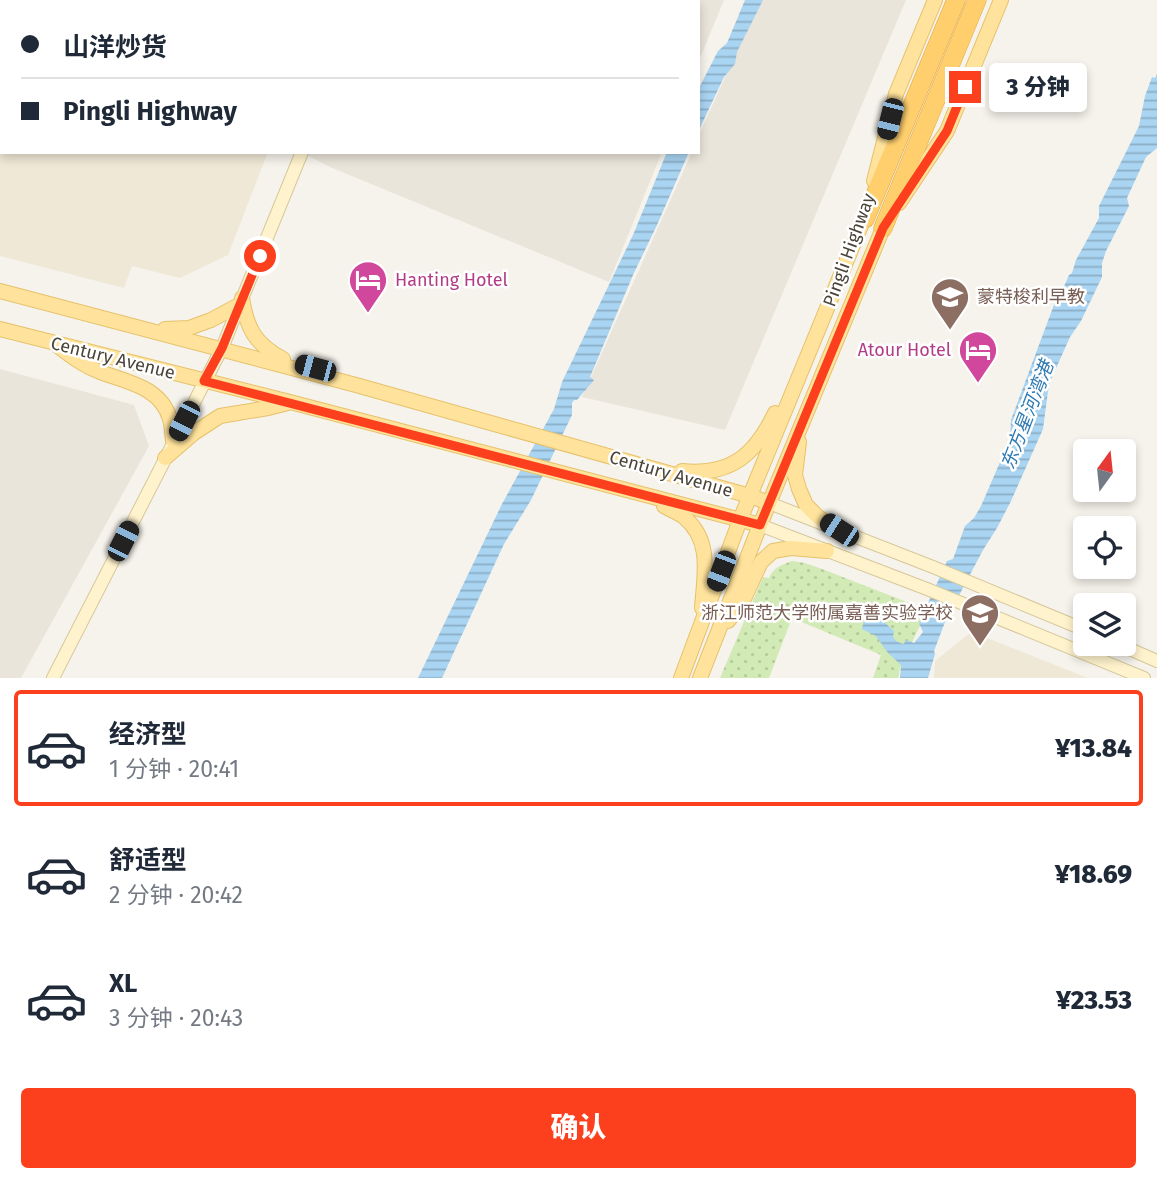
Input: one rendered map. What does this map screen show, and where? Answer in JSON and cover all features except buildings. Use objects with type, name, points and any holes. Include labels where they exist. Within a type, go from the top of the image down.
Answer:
[{"type":"highway","points":[[865,219],[956,0]]},
{"type":"highway","points":[[883,228],[977,0]]},
{"type":"main road","name":"Pingli Highway","points":[[681,678],[740,520],[865,219],[895,94],[934,0]]},
{"type":"main road","name":"Pingli Highway","points":[[700,678],[883,228],[947,131],[1001,0]]},
{"type":"main road","points":[[53,678],[222,348],[301,154]]},
{"type":"main road","name":"Century Avenue","points":[[0,291],[222,348],[750,496],[933,567],[1073,626]]},
{"type":"main road","points":[[150,330],[189,328],[211,320],[241,302]]},
{"type":"main road","points":[[241,302],[249,328],[268,351],[288,361],[342,375],[356,385]]},
{"type":"main road","name":"Century Avenue","points":[[0,329],[760,525],[966,604],[1144,678]]},
{"type":"main road","points":[[54,343],[79,362],[98,372],[137,384],[153,393],[169,417],[173,441]]},
{"type":"main road","points":[[652,468],[714,471],[735,463],[749,453],[764,435],[785,391],[802,370]]},
{"type":"main road","points":[[165,458],[194,433],[220,416],[289,402]]},
{"type":"main road","points":[[800,428],[795,475],[799,489],[806,505],[817,516],[839,530]]},
{"type":"main road","points":[[645,495],[684,517],[700,536],[706,557],[702,623]]},
{"type":"main road","points":[[718,633],[742,603],[761,562],[773,551],[791,548],[827,551]]},
{"type":"main road","points":[[1136,652],[1157,661]]},
{"type":"shaded area","points":[[700,0],[724,0],[700,58]]},
{"type":"shaded area","points":[[760,0],[906,0],[725,430],[582,397],[691,154],[700,154],[700,133]]},
{"type":"shaded area","points":[[0,154],[267,154],[228,255],[180,278],[132,266],[124,288],[0,256]]},
{"type":"shaded area","points":[[305,154],[661,154],[609,282],[330,167]]},
{"type":"shaded area","points":[[0,369],[134,405],[149,446],[21,678],[0,678]]},
{"type":"shaded area","name":"浙江师范大学附属嘉善实验学校","points":[[971,632],[1088,678],[934,678],[935,661]]},
{"type":"green space","points":[[792,561],[822,569],[912,604],[909,611],[923,619],[898,678],[873,678],[881,655],[792,618],[769,678],[720,678],[763,577],[769,578],[778,567]]},
{"type":"water","points":[[745,0],[763,0],[737,52],[735,64],[724,77],[700,128],[700,86],[718,51],[727,43]]},
{"type":"water","name":"东方星河湾港","points":[[1157,74],[1157,148],[1146,157],[1127,198],[1129,206],[1106,251],[1102,263],[1102,277],[1049,384],[1043,429],[1011,501],[945,622],[934,651],[928,678],[900,678],[901,665],[876,636],[862,629],[864,620],[883,621],[894,631],[893,637],[896,641],[903,644],[907,640],[914,643],[923,632],[919,623],[947,561],[953,559],[965,526],[981,506],[1010,439],[1011,420],[1055,302],[1099,218],[1099,206],[1139,126],[1145,96],[1152,77],[1155,78]]},
{"type":"water","points":[[666,154],[688,154],[590,377],[594,380],[572,403],[572,415],[531,500],[504,544],[442,678],[418,678],[502,504],[554,409],[562,382],[633,235]]},
{"type":"place","name":"Hanting Hotel","points":[[368,314]]},
{"type":"place","name":"蒙特梭利早教","points":[[950,331]]},
{"type":"place","name":"Atour Hotel","points":[[978,384]]},
{"type":"place","name":"浙江师范大学附属嘉善实验学校","points":[[980,647]]},
{"type":"route","points":[[260,256],[222,348],[204,381],[760,525],[883,228],[947,131],[965,87]]}]
